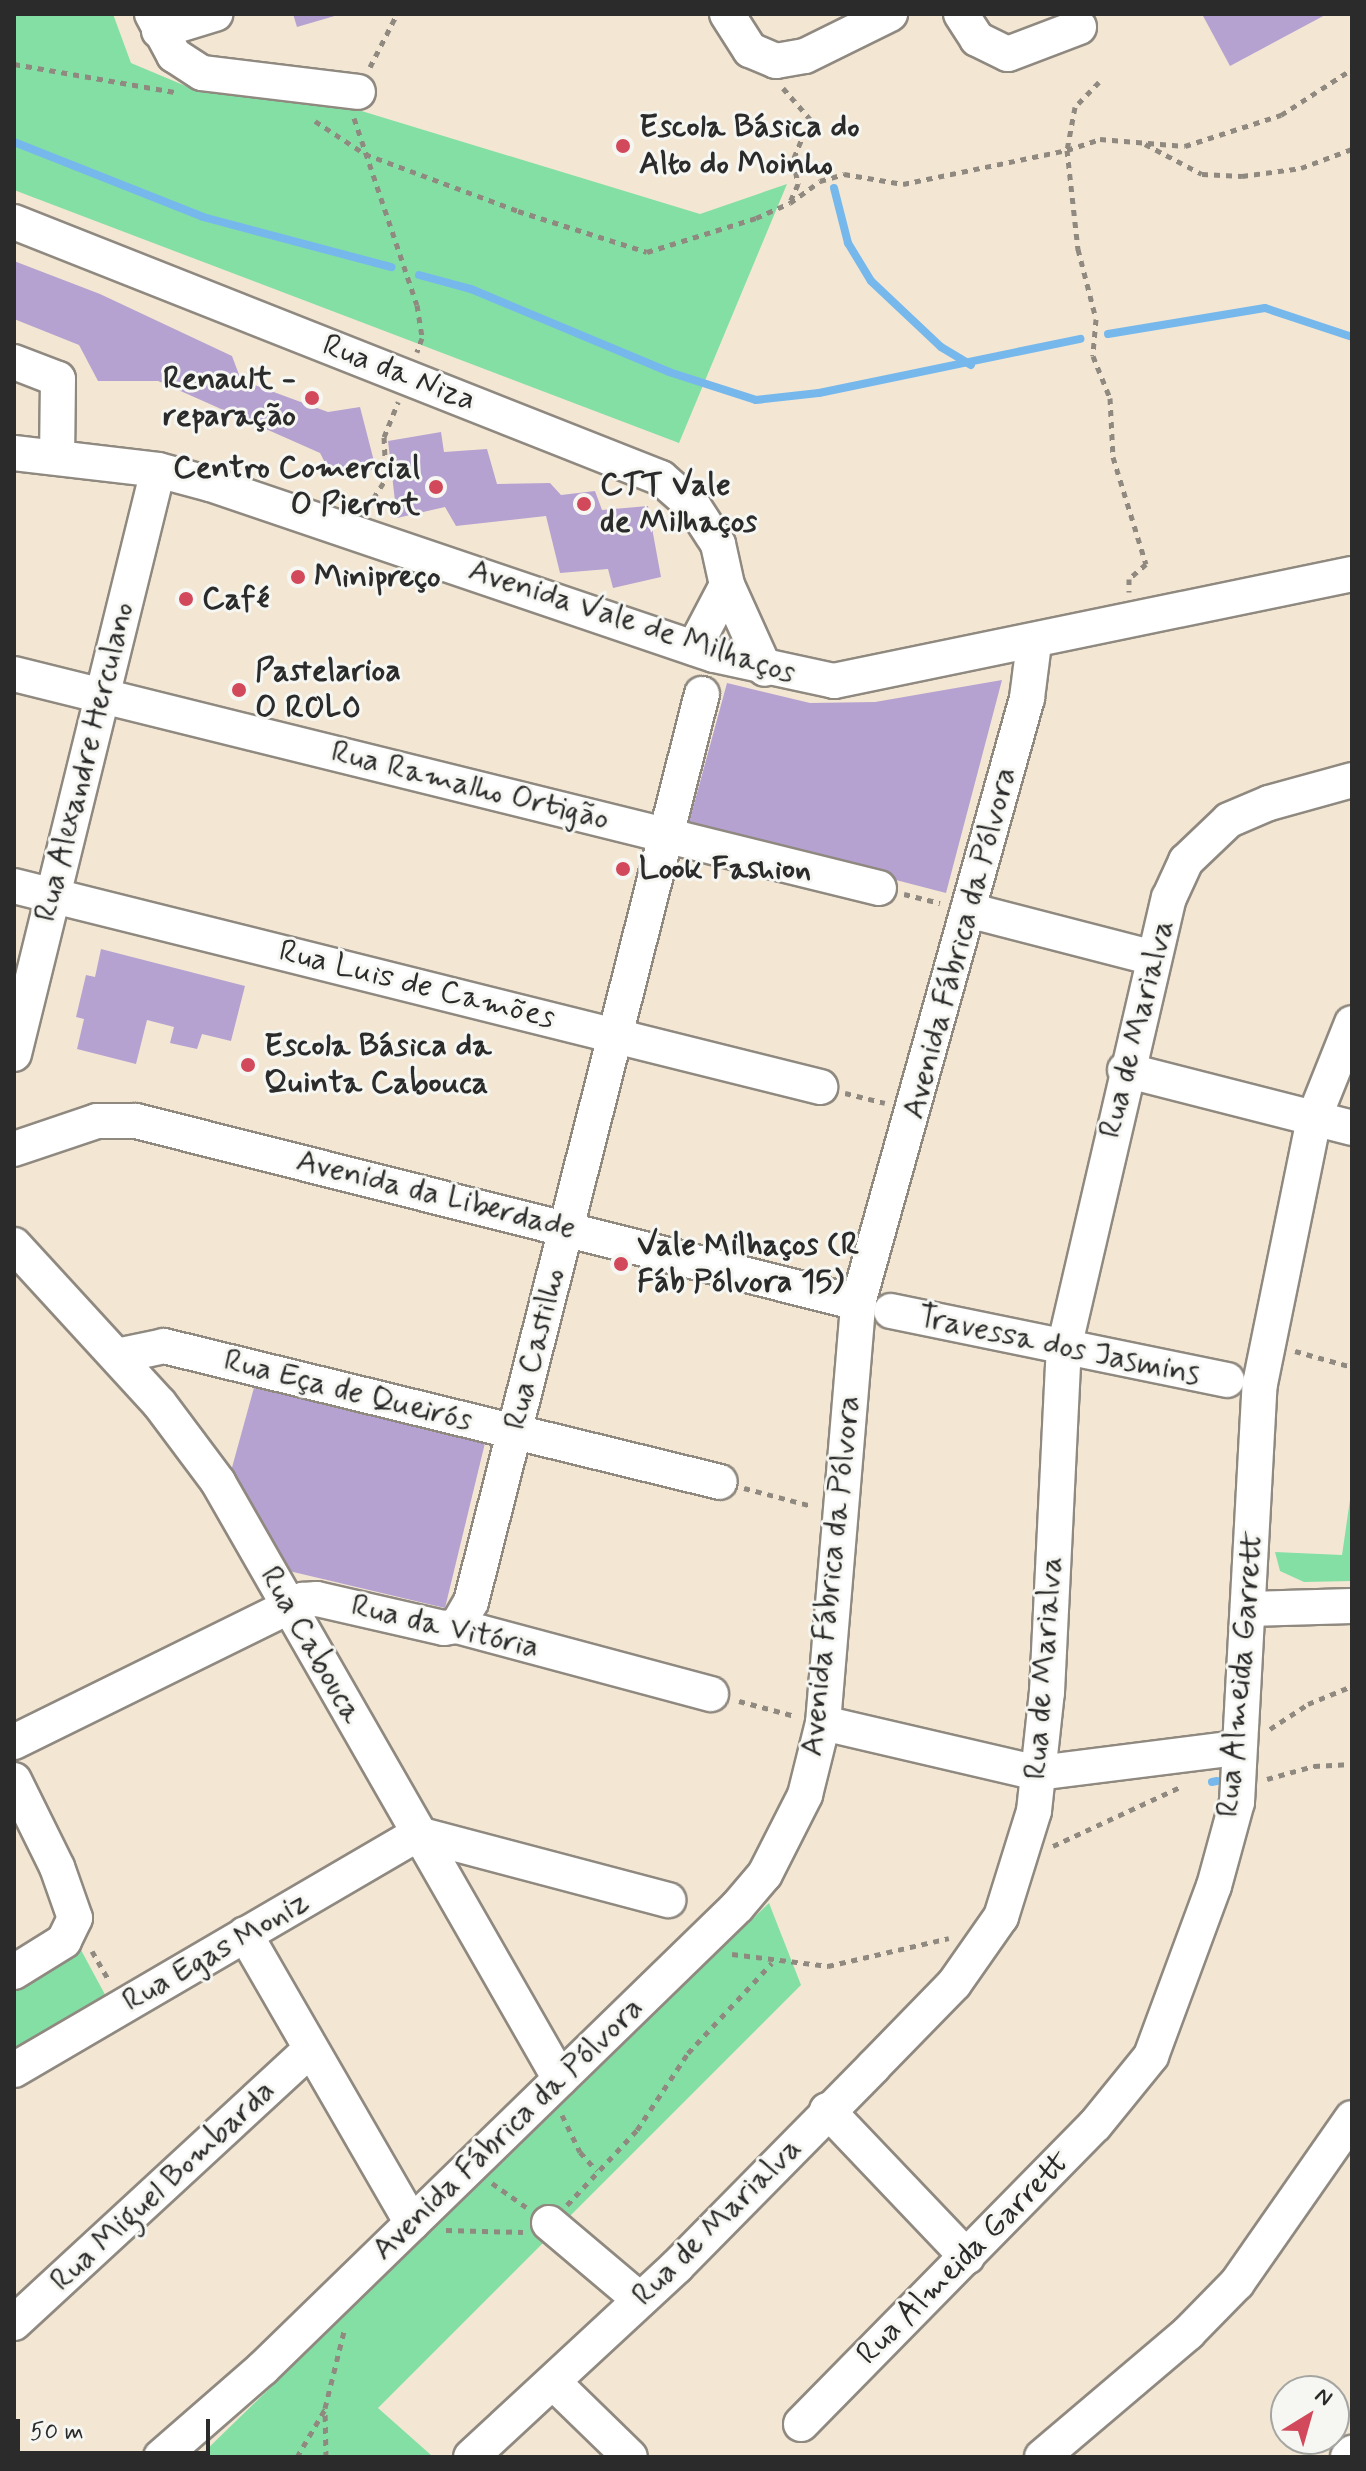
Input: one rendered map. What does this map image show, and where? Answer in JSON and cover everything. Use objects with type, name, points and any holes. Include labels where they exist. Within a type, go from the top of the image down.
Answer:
[{"type":"street","points":[[215,14],[155,23],[174,55],[202,73],[358,92]]},
{"type":"street","points":[[727,14],[750,50],[776,61],[805,56],[890,14]]},
{"type":"street","points":[[961,14],[977,39],[1008,54],[1079,27]]},
{"type":"street","name":"Rua da Niza","points":[[14,222],[661,478],[707,524],[718,544],[727,585],[765,669]]},
{"type":"street","points":[[14,362],[58,379],[57,456]]},
{"type":"street","name":"Avenida Vale de Milhaços","points":[[14,453],[158,470],[354,531],[694,648],[765,669],[834,681],[1034,643],[1352,574]]},
{"type":"street","name":"Rua Alexandre Herculano","points":[[14,1054],[158,470]]},
{"type":"street","points":[[694,648],[727,585]]},
{"type":"street","name":"Avenida Fábrica da Pólvora","points":[[161,2457],[424,2231],[560,2079],[765,1874],[805,1795],[823,1723],[838,1513],[858,1303],[1027,698],[1034,643]]},
{"type":"street","name":"Rua Ramalho Ortigão","points":[[14,674],[879,888]]},
{"type":"street","name":"Rua Castilho","points":[[457,1626],[471,1602],[702,694]]},
{"type":"street","name":"Rua de Marialva","points":[[471,2457],[640,2300],[954,1984],[1001,1917],[1034,1811],[1047,1692],[1064,1348],[1125,1070],[1177,878],[1214,832],[1248,810],[1352,780]]},
{"type":"street","name":"Rua Luis de Camões","points":[[14,886],[820,1087]]},
{"type":"street","points":[[968,910],[1153,958]]},
{"type":"street","name":"Rua Almeida Garrett","points":[[801,2424],[1095,2125],[1151,2056],[1214,1886],[1237,1787],[1260,1384],[1314,1118],[1352,1023]]},
{"type":"street","points":[[1125,1070],[1352,1128]]},
{"type":"street","name":"Avenida da Liberdade","points":[[14,1149],[97,1121],[136,1121],[858,1303]]},
{"type":"street","name":"Rua Cabouca","points":[[14,1245],[117,1356],[209,1469],[560,2079]]},
{"type":"street","name":"Travessa dos Jasmins","points":[[891,1311],[1227,1380]]},
{"type":"street","name":"Rua Eça de Queirós","points":[[117,1356],[164,1346],[720,1482]]},
{"type":"street","name":"Rua da Vitória","points":[[14,1742],[290,1607],[317,1599],[444,1628],[457,1626],[711,1694]]},
{"type":"street","points":[[1249,1609],[1352,1606]]},
{"type":"street","points":[[823,1723],[1038,1773],[1237,1748]]},
{"type":"street","points":[[14,1780],[57,1867],[75,1918],[64,1941],[14,1972]]},
{"type":"street","points":[[418,1834],[668,1900]]},
{"type":"street","name":"Rua Egas Moniz","points":[[14,2070],[418,1834]]},
{"type":"street","points":[[245,1934],[311,2049],[424,2231]]},
{"type":"street","name":"Rua Miguel Bombarda","points":[[14,2323],[311,2049]]},
{"type":"street","points":[[827,2110],[967,2257]]},
{"type":"street","points":[[1042,2457],[1188,2333],[1237,2283],[1352,2118]]},
{"type":"street","points":[[549,2223],[640,2300]]},
{"type":"street","points":[[553,2382],[630,2457]]},
{"type":"path","points":[[354,531],[386,479],[384,437],[422,338],[417,305],[353,120],[358,92],[397,14]]},
{"type":"path","points":[[315,121],[365,154],[518,211],[647,252],[790,203],[820,181],[844,174],[903,184],[1067,150],[1100,139],[1185,146],[1281,115],[1352,69]]},
{"type":"path","points":[[1099,82],[1075,107],[1067,150],[1078,249],[1096,319],[1093,356],[1110,398],[1113,457],[1146,564],[1129,579],[1122,624]]},
{"type":"path","points":[[779,84],[810,119],[793,160],[798,184],[790,203]]},
{"type":"path","points":[[1142,143],[1202,174],[1215,175],[1301,168],[1352,149]]},
{"type":"path","points":[[879,888],[968,910]]},
{"type":"path","points":[[820,1087],[914,1110]]},
{"type":"path","points":[[1268,1345],[1352,1367]]},
{"type":"path","points":[[720,1482],[838,1513]]},
{"type":"path","points":[[1237,1748],[1308,1704],[1352,1686]]},
{"type":"path","points":[[711,1694],[823,1723]]},
{"type":"path","points":[[1237,1787],[1314,1766],[1352,1764]]},
{"type":"path","points":[[1042,1852],[1193,1780]]},
{"type":"path","points":[[75,1918],[123,2006]]},
{"type":"path","points":[[424,2231],[529,2232],[549,2223],[637,2130],[688,2053],[772,1962],[828,1966],[958,1935]]},
{"type":"path","points":[[561,2112],[580,2152],[597,2171]]},
{"type":"path","points":[[491,2183],[549,2223]]},
{"type":"path","points":[[326,2457],[325,2408],[344,2331],[354,2321]]},
{"type":"path","points":[[297,2457],[325,2408]]},
{"type":"green space","points":[[14,14],[113,14],[131,63],[200,92],[355,109],[700,214],[787,184],[679,443],[14,190]]},
{"type":"green space","points":[[1352,1486],[1352,1581],[1304,1582],[1280,1571],[1275,1552],[1342,1555]]},
{"type":"green space","points":[[769,1903],[801,1985],[378,2408],[431,2455],[199,2457]]},
{"type":"green space","points":[[81,1950],[109,2002],[14,2056],[14,1988]]},
{"type":"building","points":[[293,14],[338,14],[338,15],[297,27]]},
{"type":"building","points":[[1202,14],[1327,14],[1230,66]]},
{"type":"building","points":[[14,261],[100,294],[232,356],[241,380],[328,412],[360,407],[376,469],[332,476],[320,453],[158,381],[98,381],[79,345],[14,319]]},
{"type":"building","points":[[441,432],[444,452],[487,449],[497,484],[550,483],[561,495],[595,491],[602,510],[648,506],[661,577],[613,588],[608,569],[560,573],[546,516],[456,526],[445,507],[397,518],[388,441]]},
{"type":"building","points":[[1002,680],[946,893],[688,826],[727,683],[810,703],[875,702]]},
{"type":"building","points":[[101,949],[245,986],[231,1041],[202,1034],[197,1049],[170,1043],[174,1027],[147,1020],[136,1064],[77,1049],[84,1019],[76,1017],[86,975],[95,977]]},
{"type":"building","points":[[255,1384],[485,1443],[445,1608],[289,1571],[228,1482]]},
{"type":"waterway","points":[[14,142],[203,217],[391,267]]},
{"type":"waterway","points":[[834,188],[848,243],[871,281],[941,347],[971,365]]},
{"type":"waterway","points":[[419,275],[471,289],[669,372],[756,400],[819,393],[1080,339]]},
{"type":"waterway","points":[[1108,334],[1265,308],[1352,337]]},
{"type":"waterway","points":[[1212,1782],[1217,1781]]},
{"type":"place","name":"Escola Básica do Alto do Moinho","points":[[623,146]]},
{"type":"place","name":"Renault - reparação","points":[[312,398]]},
{"type":"place","name":"Centro Comercial O Pierrot","points":[[436,487]]},
{"type":"place","name":"CTT Vale de Milhaços","points":[[584,504]]},
{"type":"place","name":"Minipreço","points":[[298,577]]},
{"type":"place","name":"Café","points":[[186,599]]},
{"type":"place","name":"Pastelarioa O ROLO","points":[[239,690]]},
{"type":"place","name":"Look Fashion","points":[[623,869]]},
{"type":"place","name":"Escola Básica da Quinta Cabouca","points":[[248,1065]]},
{"type":"place","name":"Vale Milhaços (R Fáb Pólvora 15)","points":[[621,1264]]}]
